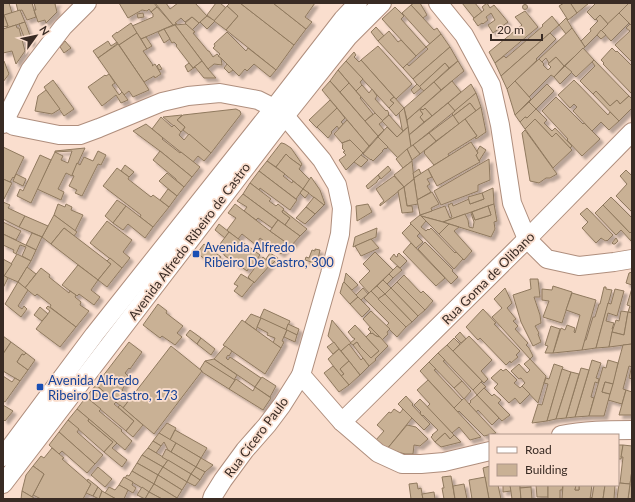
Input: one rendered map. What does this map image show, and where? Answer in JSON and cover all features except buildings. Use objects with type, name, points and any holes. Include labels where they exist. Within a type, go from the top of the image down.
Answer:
[{"type":"street","points":[[87,3],[63,27],[30,70],[3,122],[14,126],[60,135],[80,135],[162,102],[188,96],[220,93],[258,100],[279,112]]},
{"type":"street","name":"Avenida Alfredo Ribeiro de Castro","points":[[3,484],[279,112],[342,19],[358,3]]},
{"type":"street","name":"Avenida Alfredo Ribeiro de Castro","points":[[3,457],[94,335],[279,112],[348,37],[382,3]]},
{"type":"street","points":[[438,3],[464,35],[491,85],[500,125],[512,203],[526,239],[547,259],[579,266],[632,259]]},
{"type":"street","name":"Rua Cícero Paulo","points":[[212,499],[241,456],[267,426],[301,375],[340,234],[342,208],[337,185],[322,160],[279,112]]},
{"type":"street","name":"Rua Goma de Olibano","points":[[342,422],[632,132]]},
{"type":"street","points":[[301,375],[342,422],[378,453],[402,464],[444,462],[489,451]]},
{"type":"street","points":[[570,434],[604,430],[632,430]]},
{"type":"place","name":"Avenida Alfredo Ribeiro De Castro, 300","points":[[196,254]]},
{"type":"place","name":"Avenida Alfredo Ribeiro De Castro, 173","points":[[40,387]]}]
